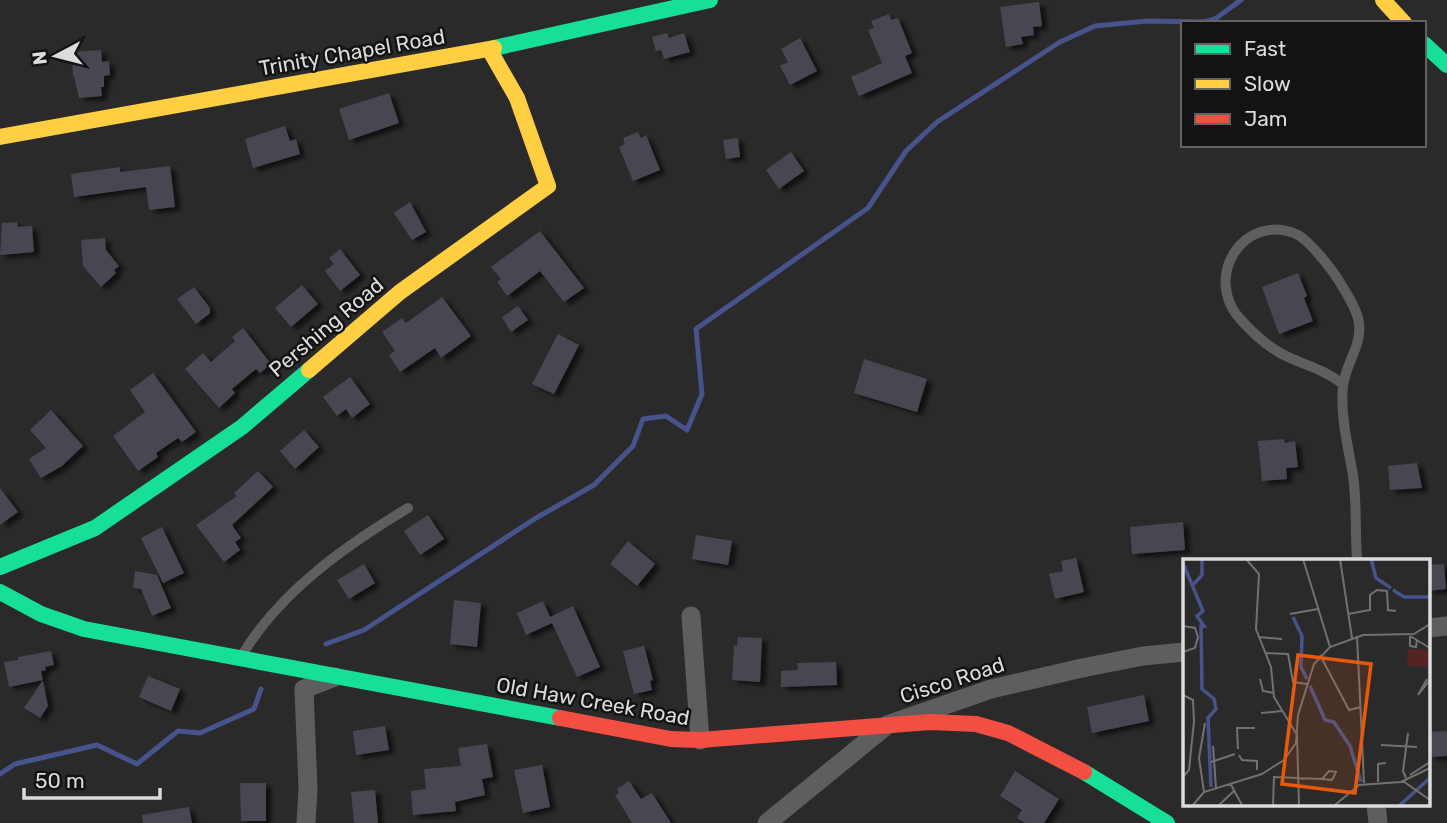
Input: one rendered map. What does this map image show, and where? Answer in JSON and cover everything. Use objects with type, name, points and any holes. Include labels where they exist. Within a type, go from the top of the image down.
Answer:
[{"type":"street","name":"Trinity Chapel Road","points":[[0,137],[489,49],[710,0]]},
{"type":"street","points":[[1383,0],[1402,21]]},
{"type":"street","points":[[1426,46],[1447,65]]},
{"type":"street","name":"Pershing Road","points":[[0,567],[95,528],[242,427],[400,292],[548,186],[517,98],[489,49]]},
{"type":"street","name":"Old Haw Creek Road","points":[[0,592],[41,614],[84,629],[671,739],[700,740],[953,721],[1008,733],[1069,763],[1167,823]]},
{"type":"street","points":[[691,617],[700,740]]},
{"type":"street","name":"Cisco Road","points":[[767,823],[887,725],[991,689],[1143,656],[1183,652]]},
{"type":"street","points":[[306,823],[308,789],[304,689],[336,677]]},
{"type":"lane","points":[[1343,384],[1327,372],[1274,349],[1240,319],[1226,298],[1225,280],[1229,263],[1237,247],[1245,240],[1259,233],[1278,230],[1298,235],[1333,271],[1360,324],[1343,384],[1345,432],[1353,479],[1357,559]]},
{"type":"lane","points":[[239,658],[271,613],[298,588],[373,529],[408,508]]},
{"type":"building","points":[[1039,2],[1042,26],[1033,27],[1034,35],[1021,37],[1023,44],[1006,47],[1000,7]]},
{"type":"building","points":[[889,14],[891,20],[898,18],[912,53],[905,56],[912,73],[859,96],[851,77],[882,63],[868,30],[874,28],[871,21]]},
{"type":"building","points":[[667,33],[669,38],[684,33],[690,52],[664,59],[661,50],[656,51],[652,37]]},
{"type":"building","points":[[800,38],[817,71],[790,85],[780,66],[788,62],[781,49]]},
{"type":"building","points":[[101,50],[102,62],[109,61],[110,75],[104,76],[102,96],[79,98],[73,77],[72,52]]},
{"type":"building","points":[[389,93],[399,123],[349,140],[339,109]]},
{"type":"building","points":[[285,126],[290,141],[296,139],[300,154],[253,168],[245,139]]},
{"type":"building","points":[[638,132],[641,138],[646,135],[660,170],[633,181],[619,147],[625,144],[623,138]]},
{"type":"building","points":[[738,138],[740,157],[726,159],[723,140]]},
{"type":"building","points":[[791,152],[804,171],[779,189],[766,170]]},
{"type":"building","points":[[170,166],[175,207],[149,210],[146,187],[74,197],[71,174],[120,167],[120,172]]},
{"type":"building","points":[[410,202],[426,232],[412,240],[394,213]]},
{"type":"building","points":[[17,222],[18,227],[32,226],[34,252],[0,255],[2,223]]},
{"type":"building","points":[[540,231],[584,288],[564,302],[540,271],[507,296],[497,282],[501,279],[491,267]]},
{"type":"building","points":[[105,238],[106,250],[119,266],[114,270],[116,273],[101,287],[83,266],[81,240]]},
{"type":"building","points":[[340,249],[360,275],[340,291],[325,271],[334,264],[329,258]]},
{"type":"building","points":[[1298,273],[1313,321],[1279,334],[1262,287]]},
{"type":"building","points":[[302,285],[318,304],[291,327],[275,308]]},
{"type":"building","points":[[194,287],[210,308],[210,313],[196,324],[177,299]]},
{"type":"building","points":[[442,297],[471,336],[441,358],[435,348],[400,372],[389,355],[395,351],[382,332],[402,318],[406,323]]},
{"type":"building","points":[[518,306],[528,320],[511,332],[502,317]]},
{"type":"building","points":[[243,328],[271,364],[260,373],[256,369],[232,389],[235,393],[219,408],[185,369],[203,353],[211,362],[235,341],[232,337]]},
{"type":"building","points":[[558,334],[579,345],[554,394],[532,384]]},
{"type":"building","points":[[864,359],[927,379],[917,412],[854,393]]},
{"type":"building","points":[[153,373],[196,432],[182,442],[178,438],[156,453],[158,457],[138,471],[113,436],[145,412],[130,390]]},
{"type":"building","points":[[350,377],[370,404],[352,418],[346,409],[337,416],[323,397]]},
{"type":"building","points":[[51,410],[83,446],[62,466],[41,478],[29,459],[46,448],[30,430]]},
{"type":"building","points":[[304,430],[319,447],[295,469],[280,451]]},
{"type":"building","points":[[1284,439],[1285,443],[1295,441],[1298,467],[1286,468],[1287,479],[1262,481],[1258,441]]},
{"type":"building","points":[[1417,463],[1422,488],[1390,490],[1388,466]]},
{"type":"building","points":[[258,471],[273,487],[232,525],[241,538],[235,542],[240,550],[224,562],[196,525],[237,496],[234,493]]},
{"type":"building","points":[[0,488],[18,512],[0,525]]},
{"type":"building","points":[[428,515],[444,539],[420,555],[404,531]]},
{"type":"building","points":[[1183,522],[1185,550],[1132,554],[1130,527]]},
{"type":"building","points":[[162,527],[184,573],[163,583],[141,538]]},
{"type":"building","points":[[696,535],[732,541],[728,565],[692,559]]},
{"type":"building","points":[[628,541],[655,564],[637,586],[610,564]]},
{"type":"building","points":[[1076,558],[1084,592],[1055,599],[1049,574],[1063,571],[1061,561]]},
{"type":"building","points":[[364,564],[375,583],[349,599],[337,580]]},
{"type":"building","points":[[1444,564],[1446,589],[1430,591],[1430,565]]},
{"type":"building","points":[[135,571],[157,575],[171,608],[152,616],[141,589],[133,588]]},
{"type":"building","points":[[454,600],[481,603],[477,647],[450,644]]},
{"type":"building","points":[[543,601],[550,617],[573,606],[600,667],[577,677],[552,623],[526,635],[517,613]]},
{"type":"building","points":[[738,637],[762,638],[760,682],[732,680],[734,645],[737,646]]},
{"type":"building","points":[[644,646],[653,680],[650,681],[652,690],[634,694],[623,651]]},
{"type":"building","points":[[51,651],[54,665],[41,671],[43,680],[9,687],[4,662]]},
{"type":"building","points":[[836,662],[837,685],[781,687],[781,671],[798,670],[797,663]]},
{"type":"building","points":[[148,676],[180,689],[171,711],[139,697]]},
{"type":"building","points":[[43,680],[48,706],[40,718],[24,708]]},
{"type":"building","points":[[1144,695],[1149,721],[1092,733],[1087,707]]},
{"type":"building","points":[[385,726],[389,750],[356,755],[353,731]]},
{"type":"building","points":[[1447,731],[1447,756],[1430,757],[1430,732]]},
{"type":"building","points":[[487,744],[493,777],[482,779],[485,795],[455,802],[456,811],[413,815],[411,791],[426,789],[424,769],[461,766],[458,748]]},
{"type":"building","points":[[542,765],[550,807],[523,813],[514,770]]},
{"type":"building","points":[[1015,771],[1059,799],[1044,823],[1025,823],[1017,818],[1022,810],[1000,796]]},
{"type":"building","points":[[629,781],[641,799],[652,793],[671,823],[632,823],[615,795],[619,793],[617,789]]},
{"type":"building","points":[[240,783],[266,783],[266,821],[241,821]]},
{"type":"building","points":[[375,790],[378,823],[354,823],[351,792]]},
{"type":"building","points":[[189,807],[192,823],[143,823],[142,815]]},
{"type":"waterway","points":[[1208,21],[1215,19],[1241,0]]},
{"type":"waterway","points":[[326,644],[364,630],[536,518],[594,485],[633,446],[643,419],[666,416],[687,430],[702,394],[696,329],[868,208],[906,151],[937,122],[1060,42],[1095,26],[1147,21],[1181,22]]},
{"type":"waterway","points":[[0,774],[15,764],[97,745],[137,764],[178,731],[200,733],[254,709],[261,689]]},
{"type":"traffic: fast","points":[[494,48],[710,0]]},
{"type":"traffic: fast","points":[[1426,46],[1447,65]]},
{"type":"traffic: fast","points":[[0,567],[95,528],[242,427],[309,370]]},
{"type":"traffic: fast","points":[[0,592],[41,614],[84,629],[560,718]]},
{"type":"traffic: fast","points":[[1084,772],[1167,823]]},
{"type":"traffic: slow","points":[[1383,0],[1402,21]]},
{"type":"traffic: slow","points":[[0,137],[494,48]]},
{"type":"traffic: slow","points":[[309,370],[400,292],[548,186],[517,98],[489,49]]},
{"type":"traffic: jam","points":[[560,718],[671,739],[700,740],[930,722],[976,724],[1008,733],[1084,772]]}]
